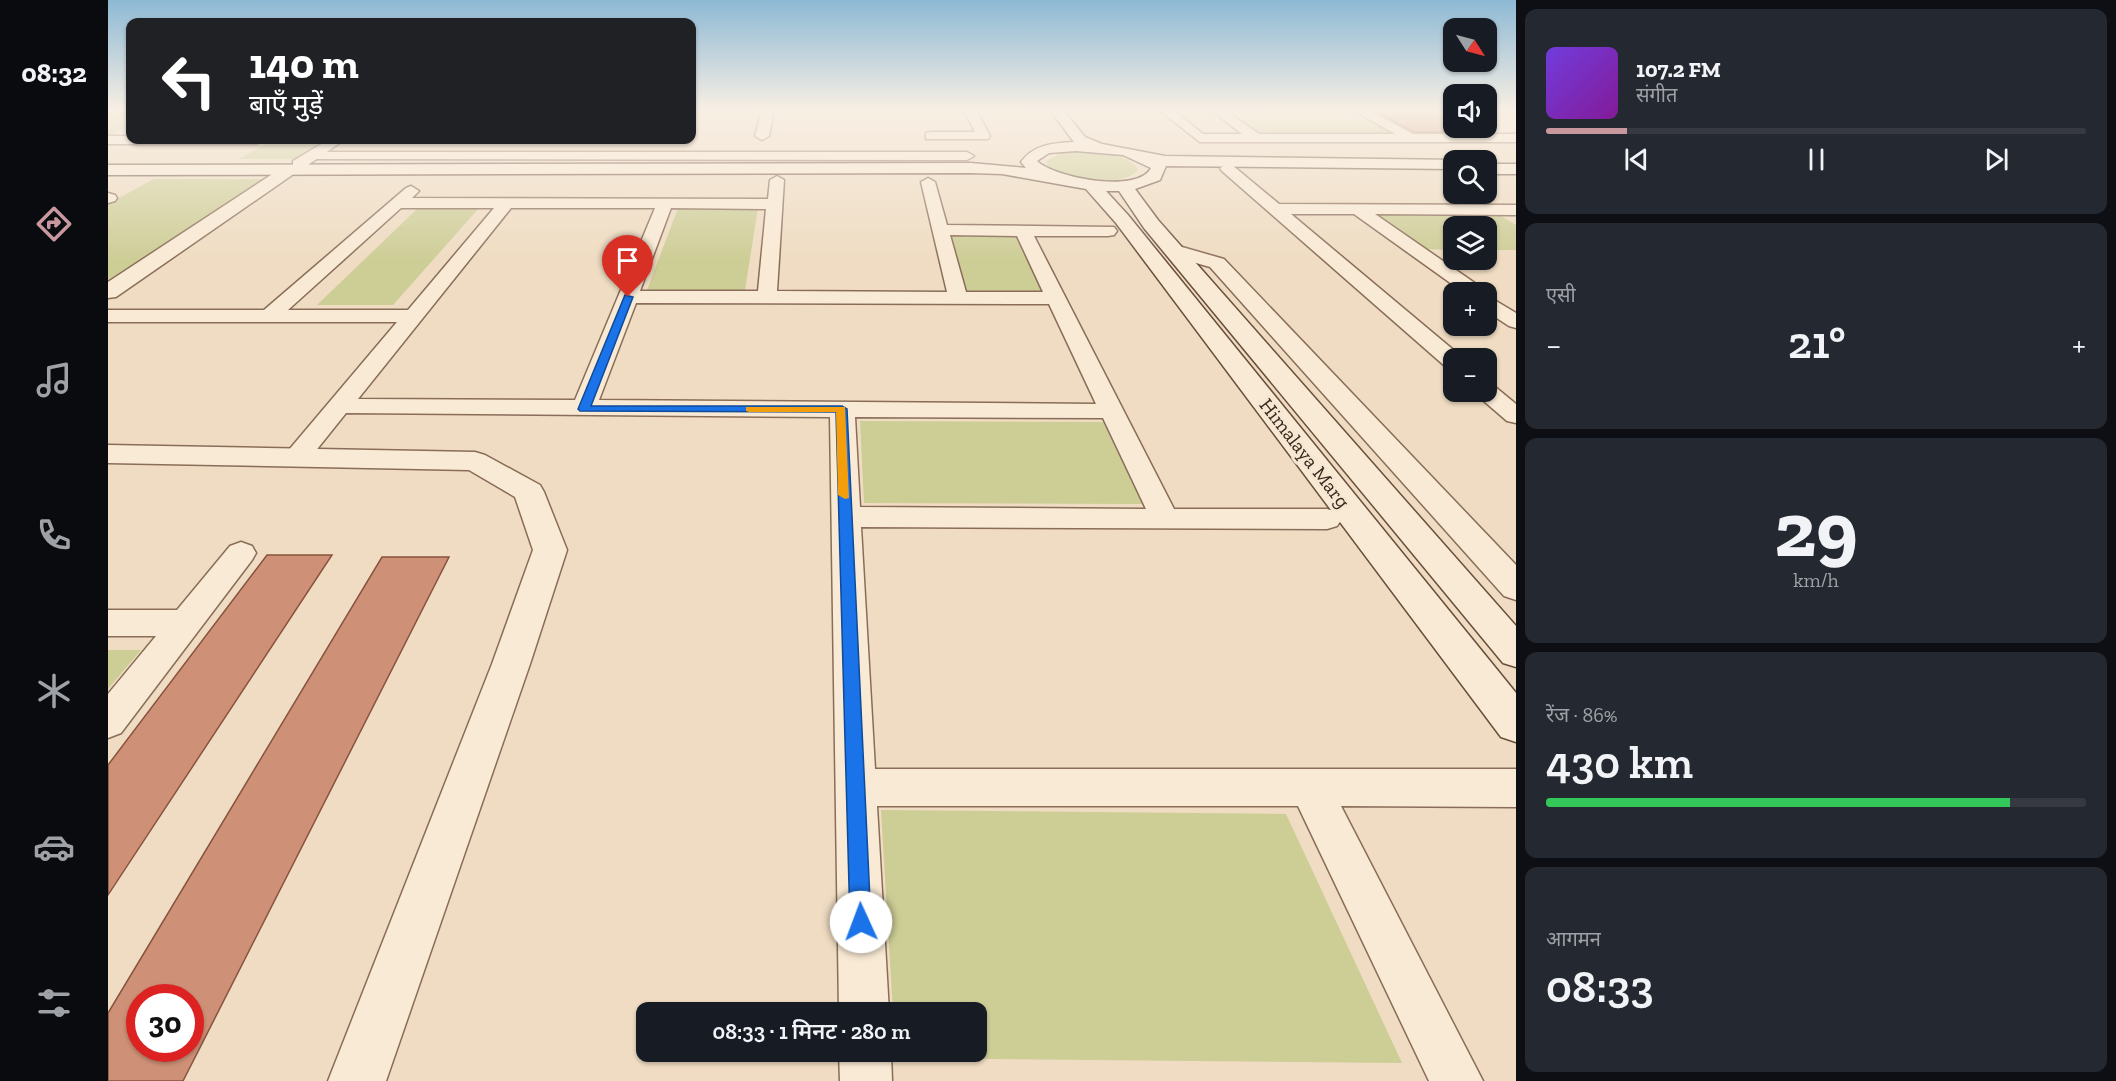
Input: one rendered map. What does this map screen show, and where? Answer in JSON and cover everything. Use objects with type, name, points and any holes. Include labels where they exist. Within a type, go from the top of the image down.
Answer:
[{"type":"main road","points":[[108,292],[304,160]]},
{"type":"main road","points":[[108,170],[300,163],[985,163],[1014,160]]},
{"type":"main road","points":[[1030,160],[1031,167],[1046,176]]},
{"type":"main road","points":[[1149,160],[1159,167],[1159,172]]},
{"type":"main road","points":[[1161,160],[1223,166],[1443,169]]},
{"type":"main road","points":[[1196,160],[1223,166]]},
{"type":"main road","points":[[108,164],[969,162],[1091,185],[1126,186],[1147,183],[1159,172],[1223,166],[1443,164]]},
{"type":"main road","points":[[969,162],[1057,189],[1132,216]]},
{"type":"main road","points":[[1497,164],[1516,164]]},
{"type":"main road","points":[[1191,180],[1223,166]]},
{"type":"main road","points":[[1497,169],[1516,170]]},
{"type":"main road","name":"Himalaya Marg","points":[[1091,185],[1174,251],[1516,652]]},
{"type":"main road","name":"Himalaya Marg","points":[[1126,186],[1132,216],[1516,724]]},
{"type":"main road","points":[[1174,251],[1217,263],[1516,587]]},
{"type":"main road","points":[[108,454],[475,461],[529,492],[550,550],[512,664],[357,1081]]},
{"type":"street","points":[[300,163],[969,162]]},
{"type":"street","points":[[1223,166],[1443,353]]},
{"type":"street","points":[[767,297],[777,180]]},
{"type":"street","points":[[927,182],[958,298]]},
{"type":"street","points":[[269,316],[417,185]]},
{"type":"street","points":[[397,203],[775,204]]},
{"type":"street","points":[[297,457],[507,203]]},
{"type":"street","points":[[584,409],[665,204]]},
{"type":"street","points":[[1276,209],[1513,212]]},
{"type":"street","points":[[1360,211],[1461,282]]},
{"type":"street","points":[[940,230],[1023,231],[1132,216]]},
{"type":"street","points":[[1023,231],[1165,519]]},
{"type":"street","points":[[628,297],[1057,298]]},
{"type":"street","points":[[1497,309],[1516,322]]},
{"type":"street","points":[[108,316],[413,316]]},
{"type":"street","points":[[1497,400],[1516,416]]},
{"type":"street","points":[[338,406],[1113,411]]},
{"type":"street","points":[[842,409],[864,1002]]},
{"type":"street","points":[[845,517],[1327,519]]},
{"type":"street","points":[[108,722],[241,553]]},
{"type":"street","points":[[108,623],[186,623]]},
{"type":"street","points":[[856,787],[1516,788]]},
{"type":"street","points":[[1310,788],[1457,1081]]},
{"type":"street","points":[[865,1062],[866,1081]]},
{"type":"green space","points":[[1129,160],[1138,170],[1130,176],[1119,179],[1093,180],[1055,171],[1047,166],[1046,161]]},
{"type":"green space","points":[[154,179],[265,179],[108,280],[108,204]]},
{"type":"green space","points":[[418,208],[479,208],[393,305],[317,305]]},
{"type":"green space","points":[[678,208],[758,208],[745,290],[647,290]]},
{"type":"green space","points":[[1378,215],[1501,216],[1516,225],[1516,250],[1497,250],[1497,216],[1443,216],[1443,250],[1426,249]]},
{"type":"green space","points":[[950,235],[1018,235],[1043,291],[966,291]]},
{"type":"green space","points":[[860,421],[1103,422],[1142,504],[864,503]]},
{"type":"green space","points":[[108,650],[141,650],[108,689]]},
{"type":"green space","points":[[881,810],[1286,814],[1402,1063],[987,1059],[987,1002],[892,1002]]},
{"type":"building","points":[[267,555],[332,555],[108,895],[108,765]]},
{"type":"building","points":[[382,557],[449,557],[204,1040],[204,984],[126,984],[126,1062],[193,1062],[183,1081],[108,1081],[108,1013]]},
{"type":"slow traffic","points":[[749,409],[842,409],[845,495]]},
{"type":"route","points":[[628,297],[584,409],[842,409],[861,922]]}]
